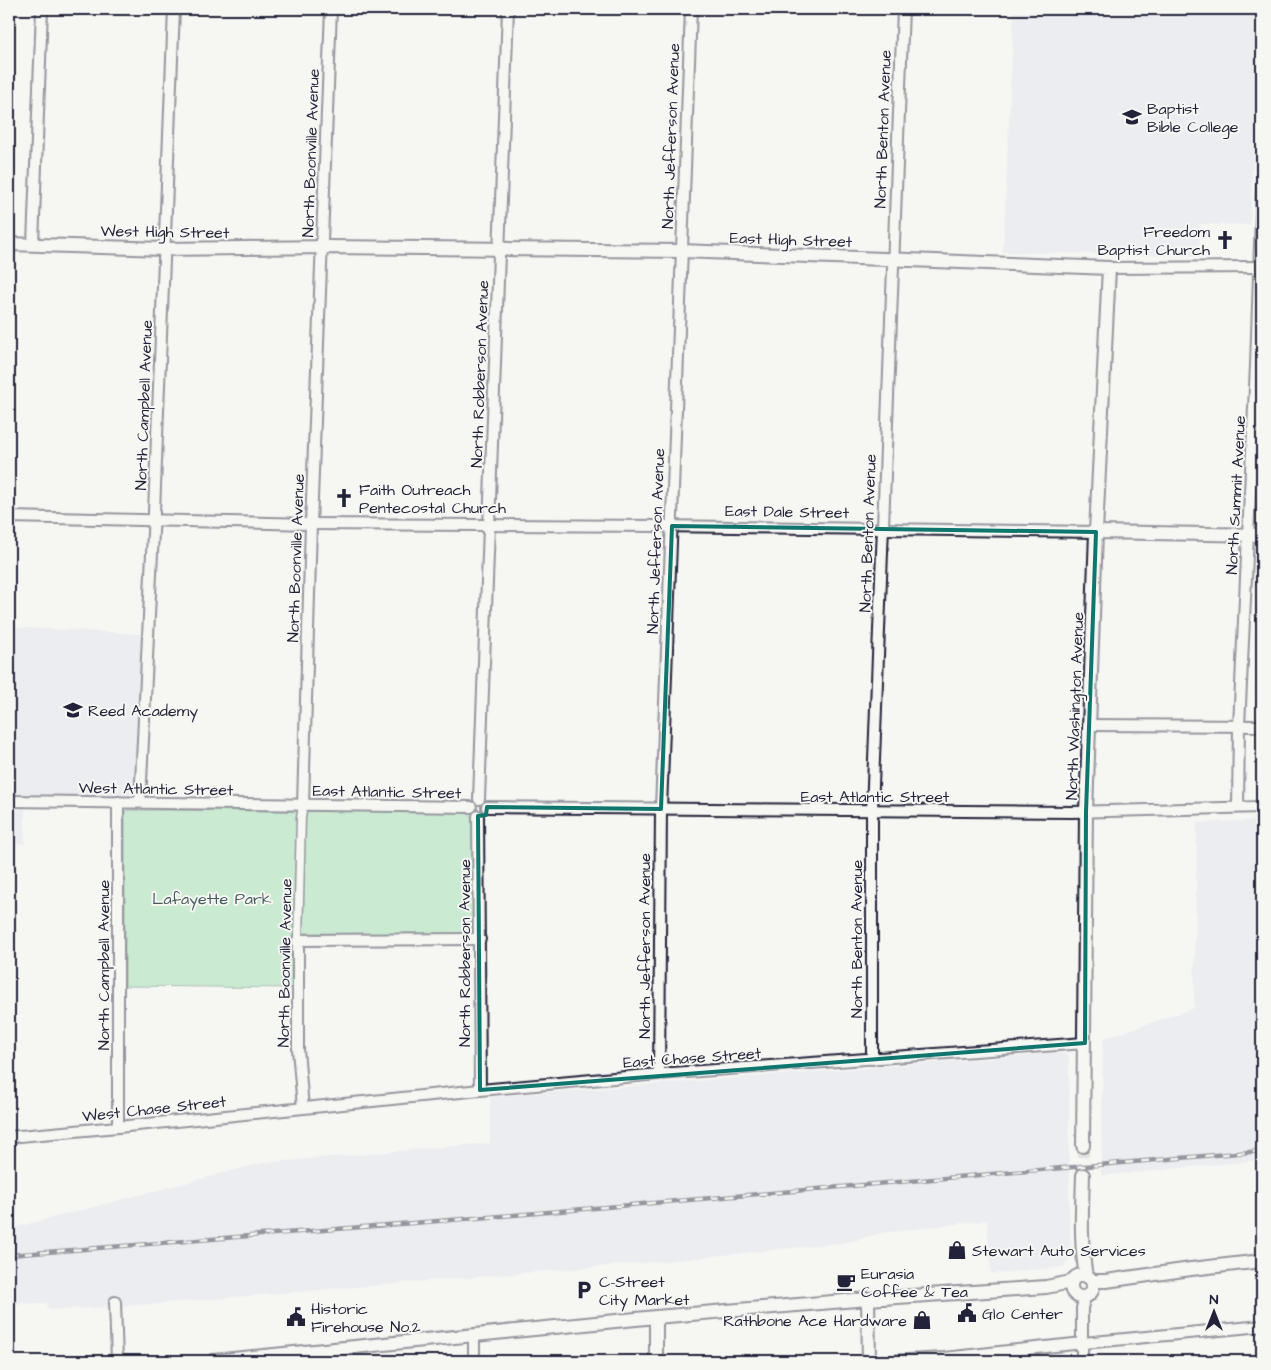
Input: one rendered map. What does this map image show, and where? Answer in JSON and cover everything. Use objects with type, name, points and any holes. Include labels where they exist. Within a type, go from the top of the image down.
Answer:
[{"type":"street","points":[[33,244],[42,9]]},
{"type":"street","name":"North Campbell Avenue","points":[[140,802],[154,520],[174,9]]},
{"type":"street","name":"North Boonville Avenue","points":[[303,1108],[298,1050],[301,818],[303,805],[311,524],[331,9]]},
{"type":"street","name":"North Robberson Avenue","points":[[483,803],[489,525],[508,9]]},
{"type":"street","name":"North Jefferson Avenue","points":[[659,1074],[660,809],[691,9]]},
{"type":"street","name":"North Benton Avenue","points":[[872,1059],[872,811],[903,9]]},
{"type":"street","name":"North Summit Avenue","points":[[1238,808],[1248,534],[1259,365],[1259,268],[1262,184]]},
{"type":"street","name":"West High Street","points":[[9,244],[164,248],[321,247]]},
{"type":"street","name":"East High Street","points":[[321,247],[682,251],[1108,268],[1259,268]]},
{"type":"street","name":"North Washington Avenue","points":[[1083,1146],[1086,812],[1108,268]]},
{"type":"street","name":"East Dale Street","points":[[9,517],[311,524],[672,526],[1262,535]]},
{"type":"street","points":[[1089,725],[1262,726]]},
{"type":"street","name":"West Atlantic Street","points":[[9,801],[303,805]]},
{"type":"street","name":"North Campbell Avenue","points":[[118,802],[118,1127]]},
{"type":"street","points":[[473,802],[483,803],[484,813],[478,816],[473,814],[471,807],[473,802]]},
{"type":"street","name":"East Atlantic Street","points":[[483,803],[660,809],[872,811],[1086,812],[1262,807]]},
{"type":"street","name":"East Atlantic Street","points":[[303,805],[471,807]]},
{"type":"street","name":"North Robberson Avenue","points":[[478,816],[480,1090]]},
{"type":"street","points":[[298,940],[480,939]]},
{"type":"street","name":"East Chase Street","points":[[303,1108],[659,1074],[1085,1043]]},
{"type":"street","name":"West Chase Street","points":[[9,1136],[303,1108]]},
{"type":"street","points":[[1082,1361],[1083,1174]]},
{"type":"street","points":[[213,1361],[297,1357],[474,1335],[656,1317],[868,1299],[1082,1286],[1262,1260]]},
{"type":"street","points":[[868,1299],[868,1361]]},
{"type":"street","points":[[115,1302],[117,1361]]},
{"type":"street","points":[[656,1317],[656,1361]]},
{"type":"street","points":[[891,1361],[944,1360],[1083,1343],[1262,1326]]},
{"type":"street","points":[[474,1335],[474,1361]]},
{"type":"highlighted area","points":[[672,526],[1096,532],[1086,812],[1085,1043],[480,1090],[478,816],[486,815],[487,807],[661,809]]},
{"type":"shaded area","name":"Baptist Bible College","points":[[1014,9],[1261,9],[1250,225],[1200,224],[1199,256],[1003,252]]},
{"type":"shaded area","name":"Reed Academy","points":[[9,627],[141,634],[134,789],[130,795],[127,797],[9,795]]},
{"type":"shaded area","points":[[25,807],[25,844],[9,844],[9,811],[18,811]]},
{"type":"shaded area","points":[[1262,820],[1262,1160],[1101,1176],[1103,1039],[1194,1008],[1197,823]]},
{"type":"shaded area","points":[[1059,1053],[1069,1055],[1071,1258],[1063,1267],[991,1274],[987,1220],[882,1233],[848,1242],[667,1261],[129,1306],[48,1310],[47,1303],[9,1304],[9,1229],[262,1163],[490,1143],[490,1097]]},
{"type":"green space","name":"Lafayette Park","points":[[127,810],[464,812],[472,817],[474,824],[471,933],[468,935],[298,933],[293,935],[292,939],[292,988],[125,986],[125,812]]},
{"type":"tunnel","points":[[1083,1146],[1083,1175]]},
{"type":"railway","points":[[9,1255],[489,1217],[1262,1151]]},
{"type":"place","name":"Baptist Bible College","points":[[1132,117]]},
{"type":"place","name":"Freedom Baptist Church","points":[[1225,240]]},
{"type":"place","name":"Faith Outreach Pentecostal Church","points":[[344,498]]},
{"type":"place","name":"Reed Academy","points":[[73,710]]},
{"type":"place","name":"Stewart Auto Services","points":[[957,1250]]},
{"type":"place","name":"Eurasia Coffee & Tea","points":[[846,1282]]},
{"type":"place","name":"C-Street City Market","points":[[584,1290]]},
{"type":"place","name":"Glo Center","points":[[967,1313]]},
{"type":"place","name":"Historic Firehouse No.2","points":[[296,1317]]},
{"type":"place","name":"Rathbone Ace Hardware","points":[[922,1320]]}]
